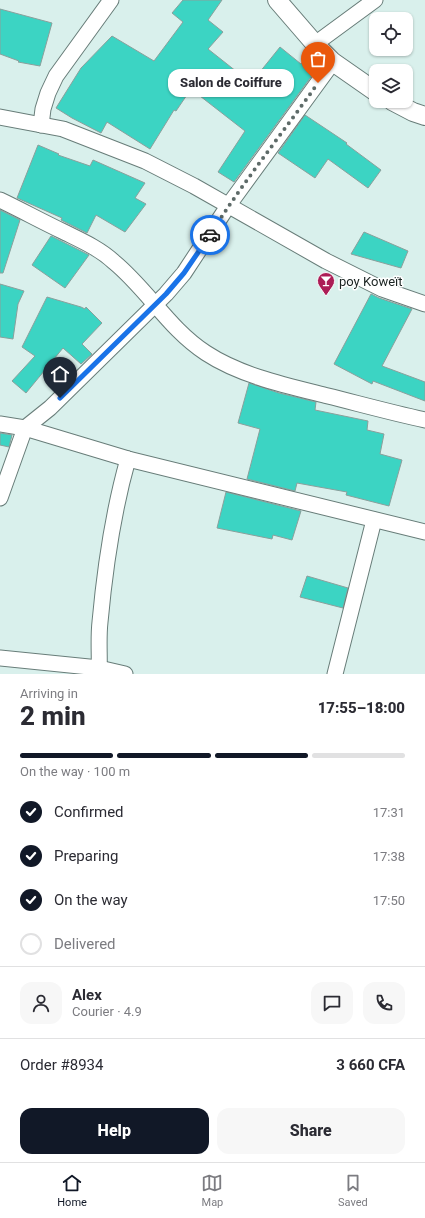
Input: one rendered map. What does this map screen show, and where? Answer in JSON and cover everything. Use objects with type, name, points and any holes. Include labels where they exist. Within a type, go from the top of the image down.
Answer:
[{"type":"street","points":[[41,124],[43,109],[48,93],[56,76],[111,0]]},
{"type":"street","points":[[277,0],[315,44],[333,62],[369,87]]},
{"type":"street","points":[[315,44],[376,0]]},
{"type":"street","points":[[0,498],[25,428],[50,408],[166,294],[184,273],[228,206],[333,62]]},
{"type":"street","points":[[405,108],[425,116]]},
{"type":"street","points":[[0,117],[63,129],[145,161],[194,186],[326,262],[382,289],[425,304]]},
{"type":"street","points":[[0,200],[96,248],[133,280],[188,340],[207,354],[226,364],[246,373],[295,388],[425,420]]},
{"type":"street","points":[[0,424],[25,428],[128,459],[425,532]]},
{"type":"street","points":[[99,671],[100,623],[107,564],[119,489],[128,459]]},
{"type":"street","points":[[334,674],[374,520]]},
{"type":"street","points":[[0,658],[125,674]]},
{"type":"building","points":[[183,0],[222,0],[208,20],[223,32],[208,49],[251,83],[280,47],[301,64],[304,60],[316,70],[234,182],[218,172],[245,131],[191,89],[176,111],[174,110],[150,149],[107,122],[101,133],[56,108],[81,68],[112,36],[154,61],[183,22],[172,13]]},
{"type":"building","points":[[0,9],[52,23],[40,66],[18,62],[19,61],[0,54]]},
{"type":"building","points":[[305,115],[347,143],[346,144],[381,170],[368,188],[328,159],[315,178],[278,153]]},
{"type":"building","points":[[38,145],[59,154],[58,155],[90,166],[93,160],[145,183],[135,198],[146,204],[125,232],[96,215],[87,233],[61,220],[62,218],[17,198]]},
{"type":"building","points":[[0,210],[20,220],[3,273],[0,273]]},
{"type":"building","points":[[364,232],[408,251],[401,268],[351,254]]},
{"type":"building","points":[[51,236],[89,255],[65,288],[32,265]]},
{"type":"building","points":[[0,284],[24,291],[18,304],[13,339],[0,337]]},
{"type":"building","points":[[371,294],[412,309],[382,366],[425,382],[425,401],[373,381],[372,384],[334,364]]},
{"type":"building","points":[[47,297],[85,309],[86,307],[102,323],[82,344],[92,354],[81,364],[63,348],[26,393],[12,381],[35,356],[22,347]]},
{"type":"building","points":[[249,383],[279,393],[316,402],[315,410],[368,421],[367,430],[384,434],[380,454],[402,460],[389,506],[346,495],[347,492],[297,483],[295,491],[247,479],[260,429],[238,423]]},
{"type":"building","points":[[0,433],[12,435],[9,447],[0,445]]},
{"type":"building","points":[[226,492],[301,511],[292,540],[273,535],[272,539],[217,528]]},
{"type":"building","points":[[307,576],[348,588],[343,608],[300,597]]},
{"type":"way so far","points":[[210,235],[228,206],[318,83]]},
{"type":"place","name":"Salon de Coiffure","points":[[318,83]]},
{"type":"place","name":"poy Koweït","points":[[326,296]]},
{"type":"route","points":[[60,398],[166,294],[184,273],[210,235]]}]
